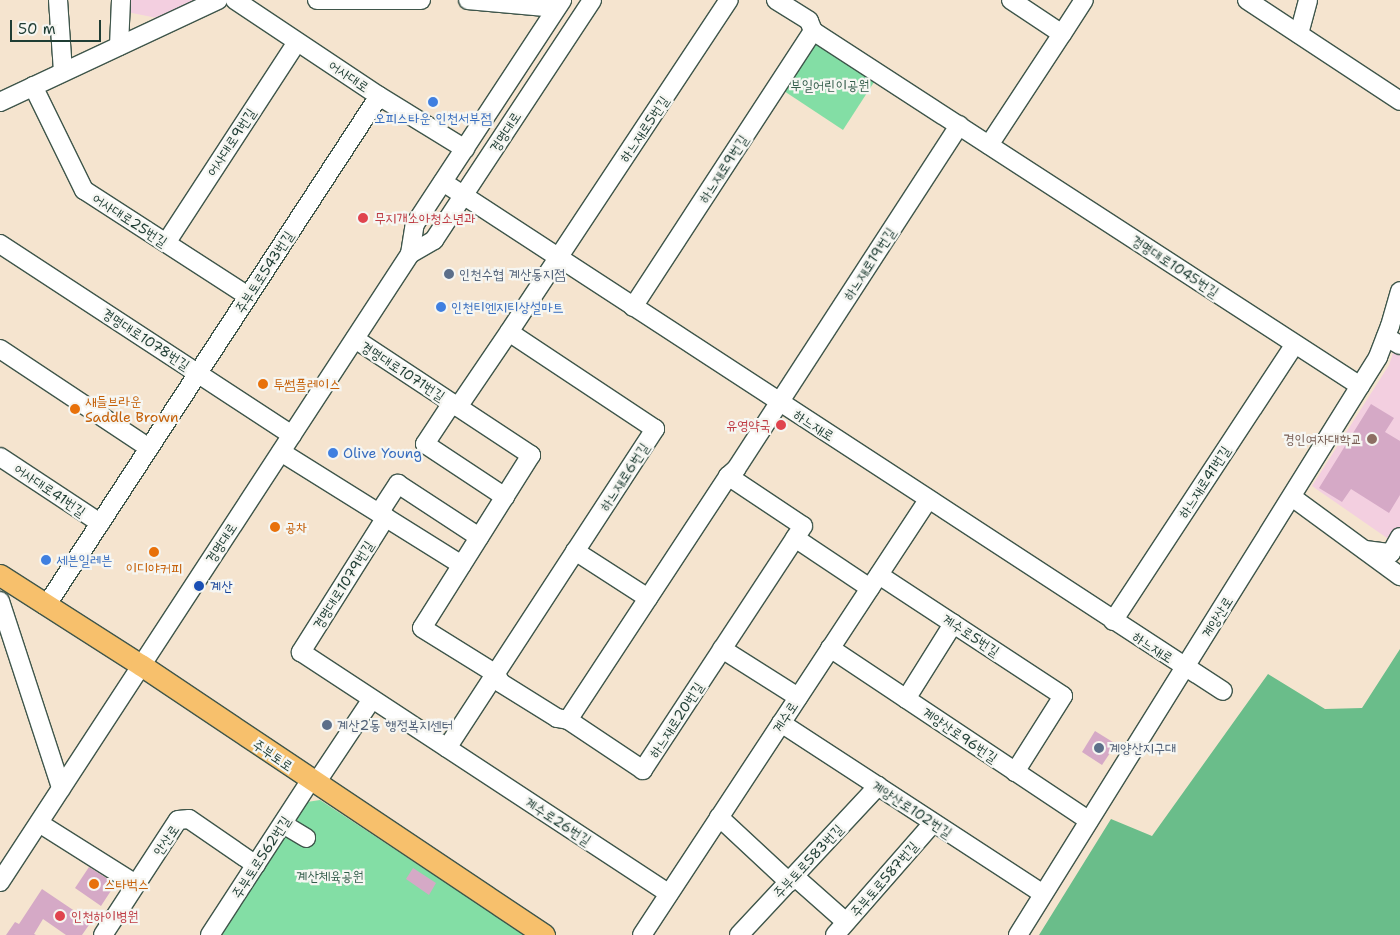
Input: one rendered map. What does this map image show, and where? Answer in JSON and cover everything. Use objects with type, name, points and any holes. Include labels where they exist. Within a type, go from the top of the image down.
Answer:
[{"type":"main road","name":"주부토로","points":[[0,576],[141,665],[544,935]]},
{"type":"street","points":[[58,0],[63,72]]},
{"type":"street","points":[[119,46],[121,0]]},
{"type":"street","points":[[0,102],[218,0]]},
{"type":"street","name":"어사대로","points":[[235,0],[379,96],[465,149]]},
{"type":"street","points":[[317,0],[420,0]]},
{"type":"street","points":[[468,0],[559,4]]},
{"type":"street","name":"경명대로","points":[[410,254],[434,240],[592,0]]},
{"type":"street","name":"하느재로5번길","points":[[558,258],[729,0]]},
{"type":"street","points":[[1011,0],[1062,34]]},
{"type":"street","points":[[989,145],[1084,0]]},
{"type":"street","points":[[1247,0],[1400,101]]},
{"type":"street","points":[[1299,34],[1308,0]]},
{"type":"street","name":"경명대로1045번길","points":[[782,2],[809,21],[813,31],[1360,386]]},
{"type":"street","name":"경명대로","points":[[0,882],[410,254],[415,224],[559,4]]},
{"type":"street","name":"하느재로9번길","points":[[633,307],[813,31]]},
{"type":"street","name":"어사대로9번길","points":[[166,243],[297,42]]},
{"type":"street","name":"어사대로25번길","points":[[33,86],[84,190],[248,296]]},
{"type":"street","name":"주부토로543번길","points":[[46,606],[379,96]]},
{"type":"street","name":"하느재로19번길","points":[[779,402],[958,125]]},
{"type":"street","name":"하느재로","points":[[444,182],[928,500],[1222,690]]},
{"type":"street","name":"경명대로1078번길","points":[[0,244],[292,435]]},
{"type":"street","points":[[455,405],[508,332],[558,258]]},
{"type":"street","name":"계양산로","points":[[1018,935],[1378,357],[1393,341],[1400,291]]},
{"type":"street","name":"하느재로6번길","points":[[447,748],[655,429],[508,332]]},
{"type":"street","name":"경명대로1071번길","points":[[354,339],[531,455],[479,537]]},
{"type":"street","name":"하느재로41번길","points":[[1114,621],[1295,344]]},
{"type":"street","points":[[0,350],[149,448]]},
{"type":"street","points":[[479,537],[422,628],[496,674],[501,683],[557,718],[568,720],[728,476],[736,469],[779,402]]},
{"type":"street","name":"경명대로1071번길","points":[[455,405],[425,444],[505,497]]},
{"type":"street","points":[[281,452],[462,565]]},
{"type":"street","name":"어사대로41번길","points":[[0,457],[100,523]]},
{"type":"street","points":[[728,476],[803,526],[795,538]]},
{"type":"street","name":"경명대로1079번길","points":[[301,652],[382,515],[398,484],[479,537]]},
{"type":"street","points":[[1292,497],[1400,576]]},
{"type":"street","name":"계수로","points":[[642,935],[928,500]]},
{"type":"street","points":[[1365,550],[1391,553],[1400,537]]},
{"type":"street","name":"계수로5번길","points":[[795,538],[953,624],[1063,696],[1015,772]]},
{"type":"street","name":"하느재로20번길","points":[[568,720],[643,770],[795,538]]},
{"type":"street","points":[[575,552],[648,598]]},
{"type":"street","points":[[0,601],[62,788]]},
{"type":"street","points":[[906,699],[953,624]]},
{"type":"street","name":"계양산로96번길","points":[[830,648],[1089,821]]},
{"type":"street","points":[[722,649],[798,697]]},
{"type":"street","name":"계수로26번길","points":[[301,652],[669,894]]},
{"type":"street","name":"주부토로562번길","points":[[210,935],[308,784],[318,780],[372,699]]},
{"type":"street","name":"계양산로102번길","points":[[781,723],[1043,894]]},
{"type":"street","name":"주부토로583번길","points":[[739,935],[878,786]]},
{"type":"street","points":[[719,817],[792,879],[840,929]]},
{"type":"street","name":"안산로","points":[[102,935],[178,820],[189,818],[256,864]]},
{"type":"street","points":[[39,822],[136,884]]},
{"type":"street","name":"주부토로587번길","points":[[840,929],[934,822]]},
{"type":"street","points":[[282,824],[306,838]]},
{"type":"shaded area","points":[[128,0],[196,0],[162,19],[127,12]]},
{"type":"shaded area","name":"경인여자대학교","points":[[1400,332],[1400,547],[1312,486],[1389,365]]},
{"type":"green space","name":"부일어린이공원","points":[[816,41],[876,79],[843,130],[784,91]]},
{"type":"green space","points":[[1400,649],[1400,935],[1039,935],[1111,819],[1152,836],[1268,674],[1325,709],[1362,708]]},
{"type":"green space","name":"계산체육공원","points":[[320,800],[525,935],[222,935],[307,802]]},
{"type":"building","points":[[1371,404],[1394,418],[1385,432],[1400,441],[1400,495],[1389,513],[1351,489],[1342,502],[1319,488]]},
{"type":"building","name":"계양산지구대","points":[[1095,731],[1116,744],[1102,765],[1082,752]]},
{"type":"building","name":"스타벅스","points":[[89,867],[111,881],[109,883],[114,886],[101,906],[75,888]]},
{"type":"building","points":[[413,868],[436,883],[429,895],[406,879]]},
{"type":"building","name":"인천하이병원","points":[[42,889],[91,922],[82,935],[66,935],[43,919],[34,934],[36,935],[6,935],[15,922],[19,924]]},
{"type":"place","name":"오피스타운 인천서부점","points":[[433,102]]},
{"type":"place","name":"무지개소아청소년과","points":[[363,218]]},
{"type":"place","name":"인천수협 계산동지점","points":[[449,274]]},
{"type":"place","name":"인천티엔지티상설마트","points":[[441,307]]},
{"type":"place","name":"투썸플레이스","points":[[263,384]]},
{"type":"place","name":"새들브라운 Saddle Brown","points":[[75,409]]},
{"type":"place","name":"유영약국","points":[[781,425]]},
{"type":"place","name":"경인여자대학교","points":[[1372,439]]},
{"type":"place","name":"Olive Young","points":[[333,453]]},
{"type":"place","name":"공차","points":[[275,527]]},
{"type":"place","name":"이디야커피","points":[[154,552]]},
{"type":"place","name":"세븐일레븐","points":[[46,560]]},
{"type":"place","name":"계산","points":[[199,586]]},
{"type":"place","name":"계산2동 행정복지센터","points":[[327,725]]},
{"type":"place","name":"계양산지구대","points":[[1099,748]]},
{"type":"place","name":"스타벅스","points":[[94,884]]},
{"type":"place","name":"인천하이병원","points":[[60,916]]}]
